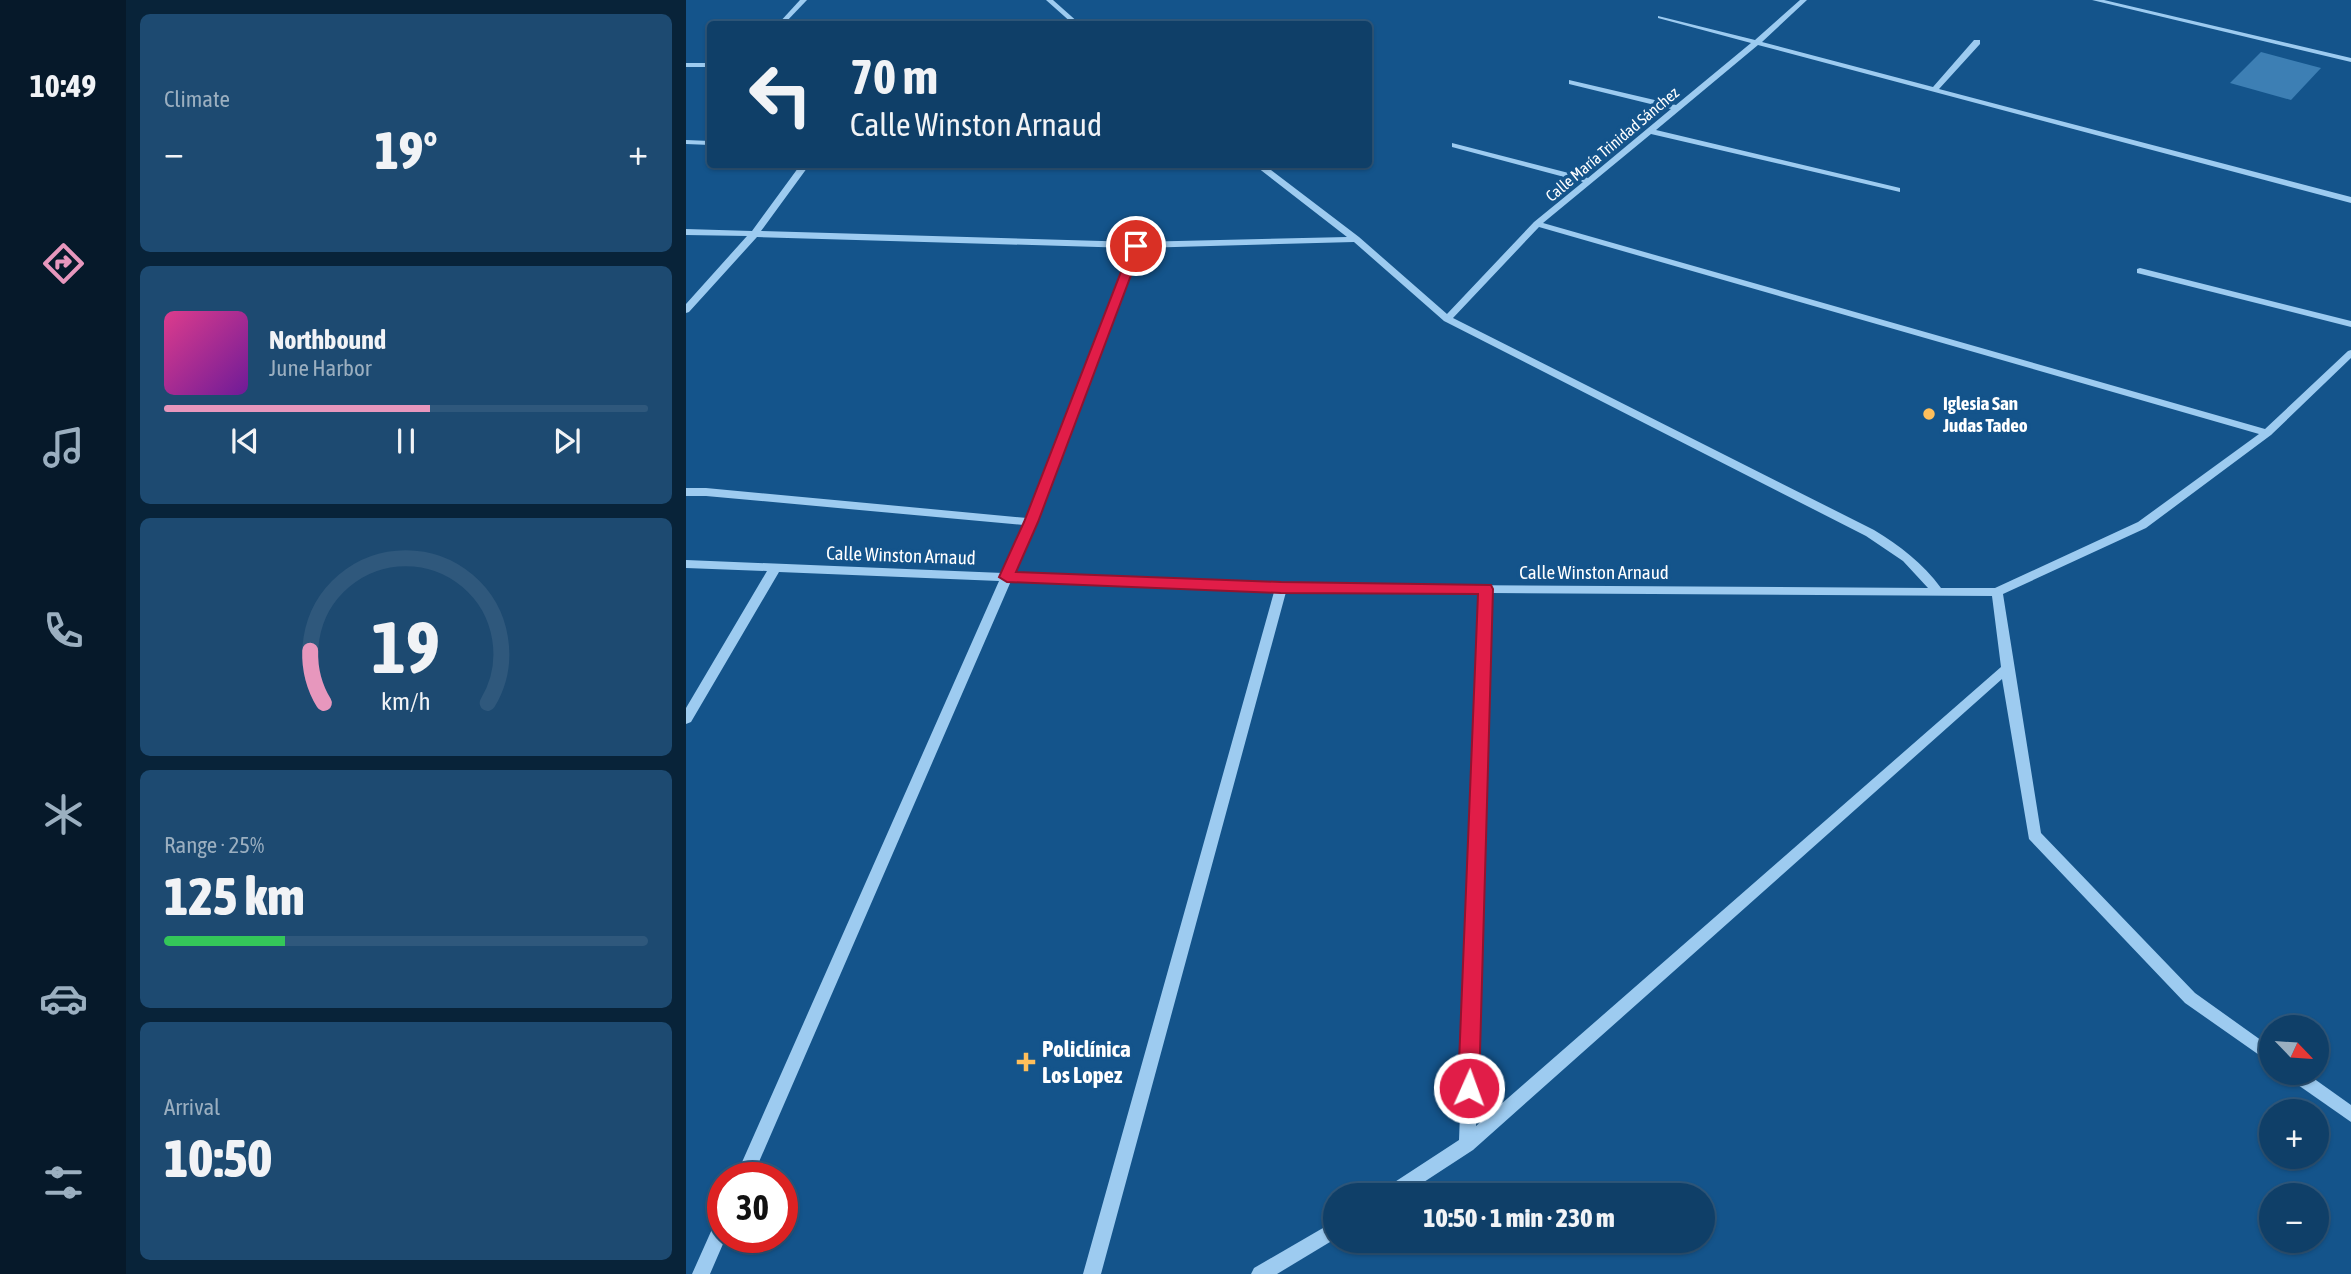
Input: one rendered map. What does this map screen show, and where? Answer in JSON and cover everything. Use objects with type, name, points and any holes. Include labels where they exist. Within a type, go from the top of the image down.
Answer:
[{"type":"street","points":[[785,21],[804,0]]},
{"type":"street","points":[[1049,0],[1074,21]]},
{"type":"street","name":"Calle María Trinidad Sánchez","points":[[1447,319],[1537,224],[1804,0]]},
{"type":"street","points":[[2095,0],[2351,60]]},
{"type":"street","points":[[2125,9],[2131,0]]},
{"type":"street","points":[[1660,18],[2351,200]]},
{"type":"street","points":[[1934,89],[1977,42]]},
{"type":"street","points":[[686,65],[707,65]]},
{"type":"street","points":[[1572,82],[1677,108]]},
{"type":"street","points":[[1650,131],[1897,190]]},
{"type":"street","points":[[686,142],[707,143]]},
{"type":"street","points":[[1455,145],[1589,181]]},
{"type":"street","points":[[686,310],[754,233],[803,168]]},
{"type":"street","points":[[1261,168],[1356,239],[1447,319],[1870,533],[1900,552],[1926,575],[1937,591]]},
{"type":"street","points":[[1537,224],[2267,433]]},
{"type":"street","points":[[686,232],[1136,246],[1356,239]]},
{"type":"street","points":[[750,1162],[1031,522],[1136,246]]},
{"type":"street","points":[[2140,271],[2351,324]]},
{"type":"street","points":[[2259,1048],[2190,998],[2034,835],[1997,592],[2143,525],[2267,433],[2351,353]]},
{"type":"street","points":[[686,492],[1031,522]]},
{"type":"street","name":"Calle Winston Arnaud","points":[[686,564],[1281,587],[1997,592]]},
{"type":"street","points":[[686,719],[775,568]]},
{"type":"street","points":[[1092,1274],[1281,587]]},
{"type":"street","points":[[1467,1144],[1486,589]]},
{"type":"street","points":[[1408,1183],[1467,1144],[2007,668]]},
{"type":"street","points":[[2311,1085],[2351,1114]]},
{"type":"street","points":[[1260,1274],[1323,1237]]},
{"type":"street","points":[[701,1274],[710,1253]]},
{"type":"building","points":[[2261,52],[2321,68],[2291,100],[2230,83]]},
{"type":"place","name":"Iglesia San Judas Tadeo","points":[[1929,414]]},
{"type":"place","name":"Policlínica Los Lopez","points":[[1026,1062]]},
{"type":"route","points":[[1136,246],[1031,522],[1007,577],[1281,587],[1486,589],[1469,1088]]}]
